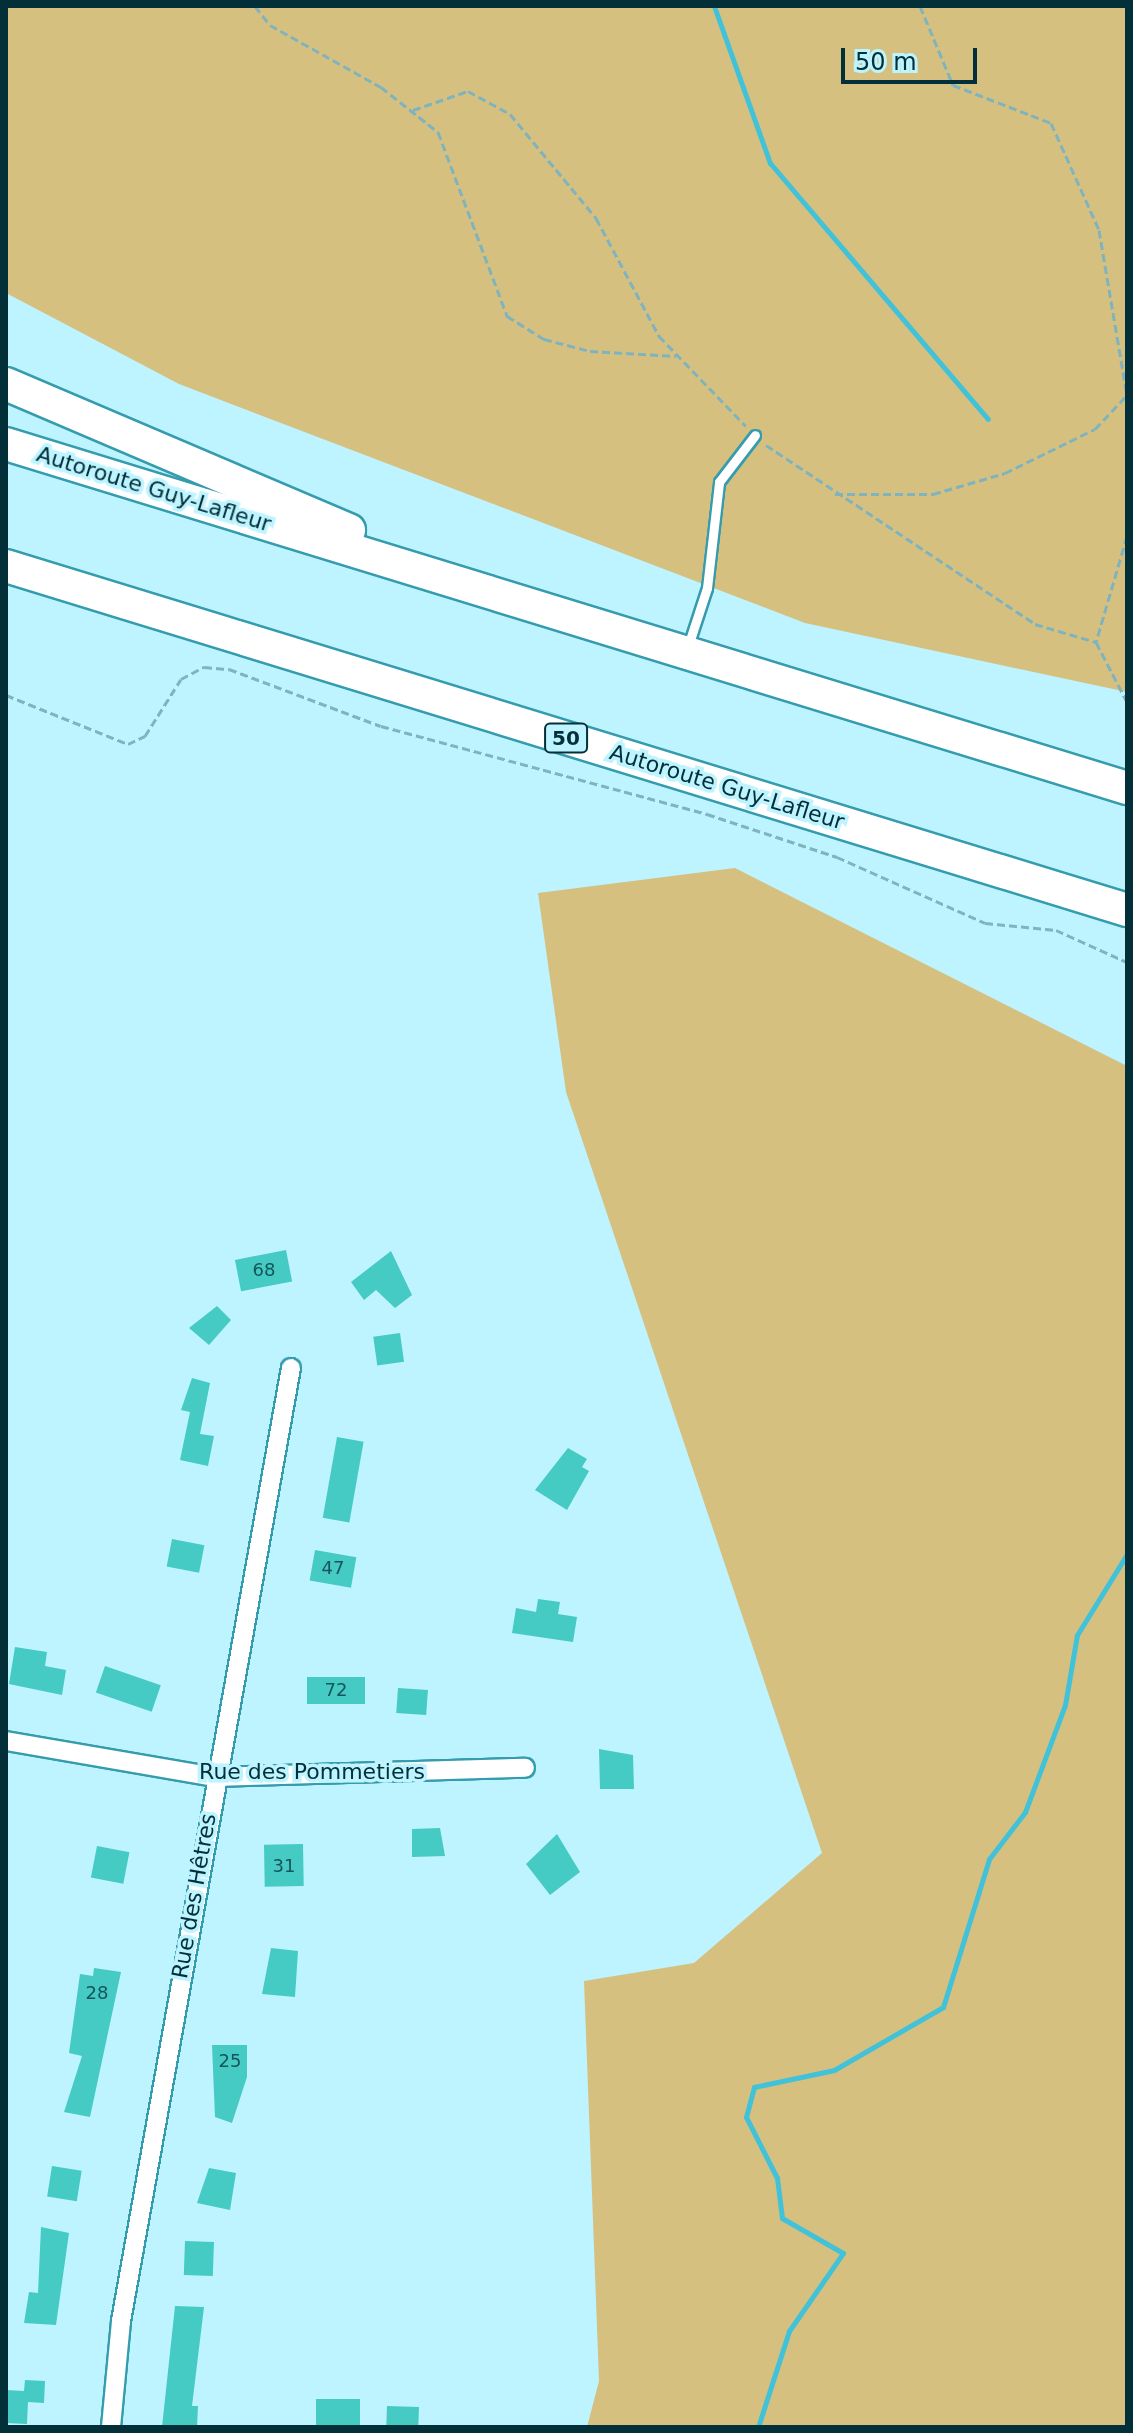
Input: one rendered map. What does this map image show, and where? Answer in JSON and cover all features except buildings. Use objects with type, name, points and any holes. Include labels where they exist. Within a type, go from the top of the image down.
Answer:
[{"type":"highway","points":[[6,384],[549,611]]},
{"type":"highway","name":"Autoroute Guy-Lafleur","points":[[6,444],[1127,788]]},
{"type":"highway","name":"Autoroute Guy-Lafleur","points":[[6,566],[1127,910]]},
{"type":"street","name":"Rue des Hêtres","points":[[111,2427],[121,2321],[214,1777],[291,1368]]},
{"type":"street","name":"Rue des Pommetiers","points":[[6,1741],[214,1777],[525,1768]]},
{"type":"lane","points":[[686,653],[707,588],[719,482],[755,435]]},
{"type":"path","points":[[255,6],[270,25],[413,110],[446,147],[507,316],[544,339],[590,351],[676,356]]},
{"type":"path","points":[[835,494],[933,494],[1005,473],[1095,429],[1127,395],[1099,230],[1051,123],[953,85],[920,6]]},
{"type":"path","points":[[413,110],[468,91],[510,114],[596,218],[647,319],[676,356],[755,435],[835,494],[1035,624],[1096,642]]},
{"type":"path","points":[[1127,536],[1096,642],[1127,702]]},
{"type":"path","points":[[6,695],[128,744],[145,736],[181,679],[204,667],[229,669],[381,726],[707,814],[837,857],[985,923],[1056,930],[1127,962]]},
{"type":"shaded area","points":[[6,6],[1127,6],[1127,692],[805,623],[179,384],[6,293]]},
{"type":"shaded area","points":[[735,868],[1127,1066],[1127,2427],[587,2427],[599,2381],[584,1981],[694,1963],[822,1853],[566,1092],[538,893]]},
{"type":"waterway","points":[[714,6],[770,163],[988,419]]},
{"type":"waterway","points":[[758,2427],[789,2331],[843,2253],[782,2218],[777,2178],[746,2117],[754,2087],[834,2070],[943,2007],[989,1859],[1025,1812],[1065,1705],[1077,1635],[1127,1554]]}]
